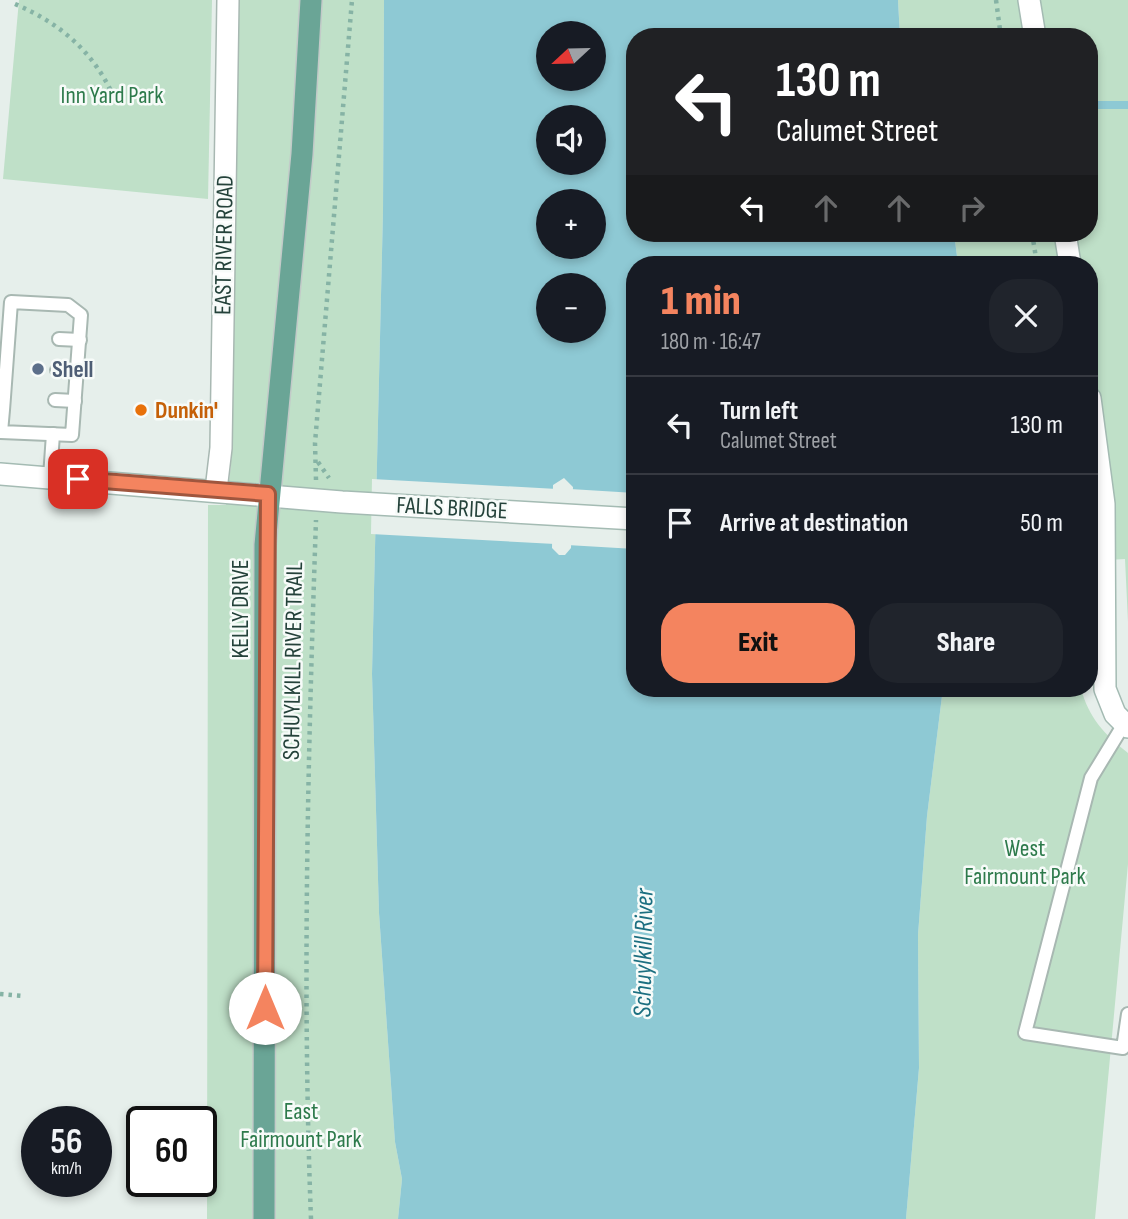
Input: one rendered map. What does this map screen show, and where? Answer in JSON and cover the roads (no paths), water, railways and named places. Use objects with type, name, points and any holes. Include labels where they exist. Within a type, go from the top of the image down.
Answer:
[{"type":"main road","name":"EAST RIVER ROAD","points":[[216,490],[221,448],[228,0]]},
{"type":"main road","name":"KELLY DRIVE","points":[[264,1219],[268,494],[302,154],[311,0]]},
{"type":"main road","points":[[1029,0],[1034,28]]},
{"type":"main road","name":"FALLS BRIDGE","points":[[0,474],[342,502],[626,518]]},
{"type":"main road","points":[[1098,545],[1108,701],[1126,725]]},
{"type":"main road","points":[[1098,654],[1104,670]]},
{"type":"lane","points":[[11,302],[68,304],[81,315],[72,435],[1,432],[15,336],[5,318],[11,302]]},
{"type":"lane","points":[[59,339],[80,340]]},
{"type":"lane","points":[[57,370],[77,371]]},
{"type":"lane","points":[[55,400],[75,401]]},
{"type":"lane","points":[[50,477],[53,434]]},
{"type":"lane","points":[[1126,725],[1091,778],[1025,1033],[1123,1048],[1128,1014]]},
{"type":"water","name":"Schuylkill River","points":[[384,0],[898,0],[900,28],[626,28],[626,242],[955,242],[957,256],[626,256],[626,697],[942,697],[927,816],[918,935],[919,1068],[906,1219],[398,1219],[402,1179],[395,1142],[379,913],[372,674],[383,211]],"holes":[[[564,478],[573,487],[571,548],[565,555],[559,555],[552,548],[553,485]]]},
{"type":"waterway","points":[[1098,105],[1128,105]]},
{"type":"place","name":"Shell","points":[[38,369]]},
{"type":"place","name":"Dunkin'","points":[[141,410]]},
{"type":"park label","name":"Inn Yard Park","points":[[112,95]]},
{"type":"park label","name":"West Fairmount Park","points":[[1025,862]]},
{"type":"park label","name":"East Fairmount Park","points":[[301,1125]]}]
